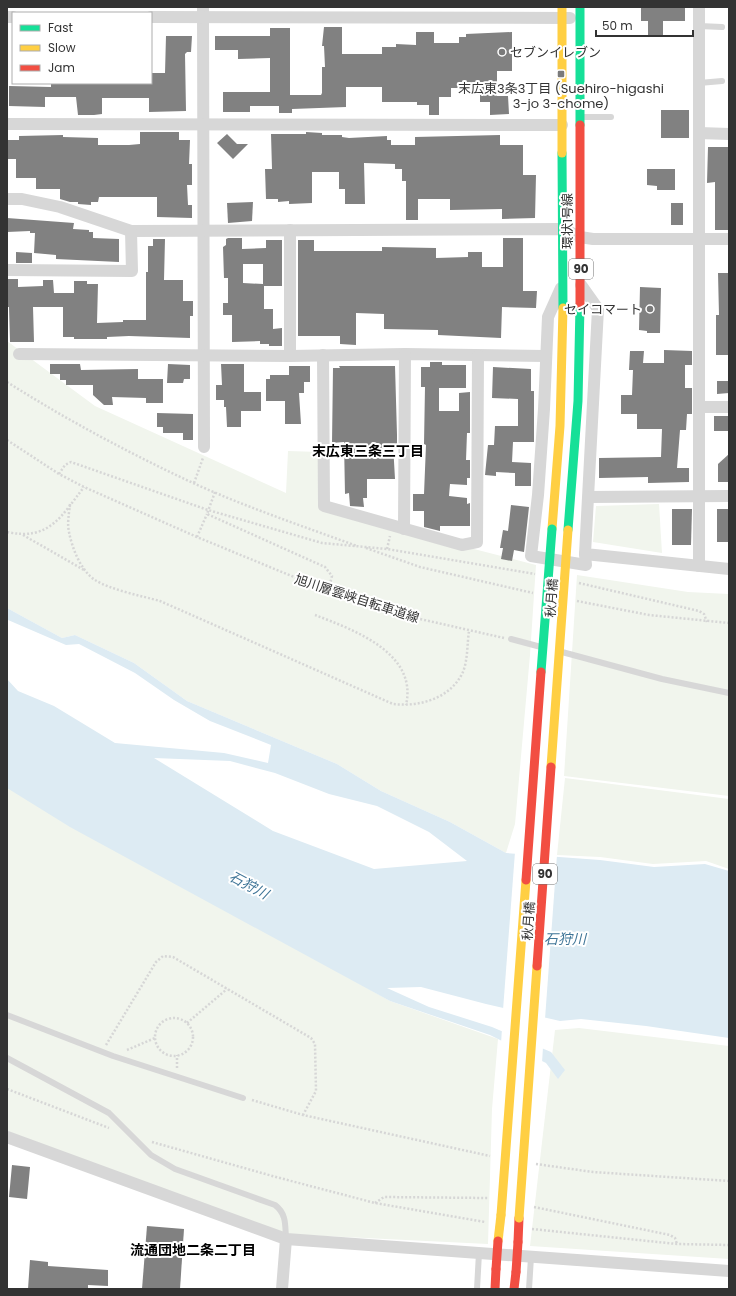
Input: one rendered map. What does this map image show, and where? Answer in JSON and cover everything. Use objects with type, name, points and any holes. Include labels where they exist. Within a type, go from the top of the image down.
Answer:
[{"type":"main road","name":"環状1号線","points":[[552,529],[560,426],[563,352],[562,12]]},
{"type":"main road","name":"環状1号線","points":[[568,530],[578,401],[581,285],[580,13]]},
{"type":"main road","name":"秋月橋","points":[[495,1289],[552,529]]},
{"type":"main road","name":"秋月橋","points":[[514,1289],[568,530]]},
{"type":"street","points":[[699,7],[699,566]]},
{"type":"street","points":[[203,12],[204,447]]},
{"type":"street","points":[[152,17],[203,12],[580,13]]},
{"type":"street","points":[[7,124],[562,125]]},
{"type":"street","points":[[699,133],[729,134]]},
{"type":"street","points":[[7,199],[22,198],[60,207],[131,231],[563,229],[580,238],[729,239]]},
{"type":"street","points":[[290,230],[290,356]]},
{"type":"street","points":[[7,270],[132,271],[131,231]]},
{"type":"street","points":[[563,283],[548,317],[545,356],[544,409],[531,556],[586,565],[585,554],[590,497],[598,309],[581,285]]},
{"type":"street","points":[[19,354],[323,356],[405,354],[545,356]]},
{"type":"street","points":[[404,529],[405,354]]},
{"type":"street","points":[[323,356],[324,506],[462,545],[477,542],[478,356]]},
{"type":"street","points":[[700,407],[729,407]]},
{"type":"street","points":[[590,497],[729,496]]},
{"type":"street","points":[[585,554],[729,569]]},
{"type":"street","points":[[7,1137],[286,1239],[729,1271]]},
{"type":"street","points":[[282,1289],[286,1239]]},
{"type":"lane","points":[[699,26],[722,27]]},
{"type":"lane","points":[[699,82],[722,81]]},
{"type":"lane","points":[[580,117],[611,117]]},
{"type":"lane","points":[[511,639],[547,648]]},
{"type":"lane","points":[[554,650],[662,679],[729,693]]},
{"type":"lane","points":[[7,1015],[102,1052],[243,1098]]},
{"type":"lane","points":[[7,1058],[109,1113],[151,1155],[175,1169],[275,1205],[280,1209],[285,1218],[286,1239]]},
{"type":"lane","points":[[478,1289],[480,1253]]},
{"type":"lane","points":[[529,1289],[531,1257]]},
{"type":"path","points":[[7,382],[99,436],[194,483],[287,521],[420,567],[537,594]]},
{"type":"path","name":"旭川層雲峡自転車道線","points":[[7,440],[59,474],[84,487],[197,538],[328,592],[398,614],[469,631],[511,639]]},
{"type":"path","points":[[59,474],[65,465],[71,462],[208,510],[322,543],[388,549],[540,575]]},
{"type":"path","points":[[194,483],[203,462]]},
{"type":"path","points":[[7,532],[22,535],[35,534],[45,530],[55,523],[84,487]]},
{"type":"path","points":[[197,538],[215,492]]},
{"type":"path","points":[[70,504],[69,532],[74,549],[86,571]]},
{"type":"path","points":[[207,514],[325,567],[332,576],[328,592]]},
{"type":"path","points":[[22,535],[86,571],[96,580],[130,593],[160,601],[393,704],[419,705],[444,694],[462,674],[466,661],[469,631]]},
{"type":"path","points":[[578,582],[699,611],[704,614],[707,622]]},
{"type":"path","points":[[573,600],[649,615],[729,623]]},
{"type":"path","points":[[315,615],[354,630],[389,654],[401,667],[408,681],[409,692],[406,705]]},
{"type":"path","points":[[102,1052],[159,958],[163,956],[173,957],[308,1035],[313,1040],[316,1091],[303,1115]]},
{"type":"path","points":[[187,1023],[227,989]]},
{"type":"path","points":[[169,1018],[182,1020],[187,1023],[192,1034],[192,1039],[187,1050],[183,1053],[171,1055],[160,1049],[155,1038],[158,1025],[169,1018]]},
{"type":"path","points":[[114,1056],[155,1038]]},
{"type":"path","points":[[7,1089],[110,1128]]},
{"type":"path","points":[[243,1098],[303,1115],[495,1157]]},
{"type":"path","points":[[131,1136],[276,1177],[375,1202],[491,1223]]},
{"type":"path","points":[[533,1164],[593,1172],[729,1181]]},
{"type":"path","points":[[528,1228],[677,1244],[729,1245]]},
{"type":"shaded area","points":[[7,341],[95,406],[286,493],[288,451],[320,452],[322,510],[536,565],[530,655],[515,824],[506,853],[450,822],[381,791],[337,764],[187,701],[134,663],[75,635],[62,638],[7,608]]},
{"type":"shaded area","points":[[659,504],[662,553],[593,542],[596,506]]},
{"type":"shaded area","points":[[577,575],[688,592],[729,594],[729,796],[564,776]]},
{"type":"shaded area","points":[[565,778],[729,799],[729,869],[706,861],[653,864],[600,857],[557,855]]},
{"type":"shaded area","points":[[7,785],[390,1001],[498,1039],[492,1109],[488,1244],[283,1234],[7,1131]]},
{"type":"shaded area","points":[[579,1028],[729,1046],[729,1259],[530,1246],[555,1030]]},
{"type":"water","name":"石狩川","points":[[7,608],[62,638],[75,635],[134,663],[187,701],[337,764],[381,791],[450,822],[506,853],[600,860],[654,867],[705,864],[729,871],[729,1038],[646,1026],[581,1019],[560,1021],[421,987],[387,988],[429,1007],[492,1027],[551,1052],[565,1070],[558,1079],[546,1063],[490,1035],[390,1001],[70,827],[7,788],[7,679],[18,691],[54,706],[115,743],[224,753],[268,763],[271,745],[210,721],[174,700],[135,673],[79,644],[66,645],[8,620]],"holes":[[[154,758],[230,761],[275,773],[329,794],[377,806],[429,832],[467,861],[374,869],[273,831]]]},
{"type":"pier","points":[[515,852],[557,855],[545,1019],[503,1010]]},
{"type":"pier","points":[[502,1029],[543,1047],[542,1063],[501,1043]]},
{"type":"building","points":[[641,7],[685,7],[685,21],[663,21],[663,36],[648,36],[648,21],[641,21]]},
{"type":"building","points":[[324,27],[342,27],[342,54],[382,54],[382,47],[396,47],[396,44],[416,45],[416,32],[434,32],[434,43],[459,43],[459,37],[466,37],[466,34],[512,32],[512,71],[497,71],[497,96],[508,96],[509,114],[490,115],[490,102],[480,102],[480,88],[451,88],[451,97],[439,97],[439,115],[429,115],[429,105],[417,105],[417,102],[382,102],[382,87],[346,87],[346,107],[292,109],[292,113],[279,113],[279,106],[250,106],[250,112],[223,112],[223,92],[270,92],[270,58],[238,59],[238,50],[215,50],[215,36],[270,36],[270,28],[290,28],[290,95],[321,95],[322,67],[325,67],[324,46],[322,46]]},
{"type":"building","points":[[166,36],[192,36],[191,52],[187,52],[185,54],[186,111],[149,112],[149,98],[102,98],[102,114],[94,115],[78,115],[76,97],[45,97],[45,107],[9,106],[9,86],[51,87],[51,84],[152,84],[152,73],[165,73]]},
{"type":"building","points":[[661,110],[689,110],[689,138],[661,138]]},
{"type":"building","points":[[140,132],[179,132],[179,140],[190,140],[189,164],[192,164],[192,185],[187,185],[188,205],[192,205],[192,218],[157,217],[157,197],[99,197],[98,202],[91,202],[91,205],[78,204],[78,202],[70,202],[60,199],[60,189],[36,189],[36,178],[16,178],[16,159],[7,159],[7,140],[19,140],[19,136],[63,135],[63,137],[98,138],[98,145],[129,145],[140,144]]},
{"type":"building","points":[[306,132],[322,133],[322,135],[342,135],[342,137],[349,138],[387,136],[387,140],[391,140],[391,145],[415,145],[415,137],[500,135],[500,145],[523,145],[523,175],[536,175],[535,218],[502,219],[502,209],[450,210],[450,199],[418,199],[418,220],[406,220],[406,181],[402,181],[402,169],[395,169],[395,164],[364,163],[365,204],[345,204],[345,189],[339,189],[339,172],[312,172],[312,203],[289,204],[289,201],[278,202],[278,199],[266,199],[265,169],[272,169],[271,134],[306,134]]},
{"type":"building","points":[[227,134],[237,144],[248,144],[233,159],[217,143]]},
{"type":"building","points":[[708,147],[729,147],[729,230],[715,230],[715,182],[707,183]]},
{"type":"building","points":[[647,169],[675,169],[675,190],[657,190],[657,186],[647,185]]},
{"type":"building","points":[[253,202],[252,221],[228,223],[227,203]]},
{"type":"building","points":[[671,203],[683,203],[683,225],[671,225]]},
{"type":"building","points":[[7,218],[74,223],[73,229],[89,230],[89,232],[93,232],[93,238],[119,239],[119,262],[56,259],[56,255],[34,253],[35,233],[30,233],[30,231],[7,232]]},
{"type":"building","points":[[242,238],[242,249],[266,248],[266,240],[282,240],[282,286],[264,286],[264,309],[273,309],[273,329],[282,328],[282,346],[260,344],[260,341],[232,342],[232,315],[223,315],[223,303],[228,303],[228,278],[224,278],[223,247],[226,245],[226,239]],"holes":[[[243,264],[263,264],[263,284],[243,283]]]},
{"type":"building","points":[[503,238],[523,238],[523,291],[537,291],[536,308],[502,307],[501,338],[438,335],[438,330],[384,329],[384,314],[356,313],[356,345],[340,344],[340,336],[298,336],[298,240],[314,240],[314,251],[382,251],[382,247],[436,248],[436,258],[468,257],[468,252],[482,252],[482,267],[503,267]]},
{"type":"building","points":[[153,239],[165,239],[164,280],[183,280],[183,301],[193,301],[193,316],[190,316],[190,338],[129,336],[107,337],[107,339],[74,339],[74,337],[63,337],[63,307],[33,307],[34,342],[10,342],[9,307],[7,307],[7,279],[18,279],[18,287],[43,286],[43,280],[53,280],[54,293],[74,293],[74,281],[87,281],[87,284],[98,284],[97,323],[123,322],[123,320],[146,320],[146,272],[148,272],[148,246],[153,246]]},
{"type":"building","points":[[16,252],[32,253],[32,263],[16,263]]},
{"type":"building","points":[[718,273],[729,273],[729,355],[716,355],[716,315],[719,315]]},
{"type":"building","name":"セイコマート","points":[[640,287],[661,288],[660,333],[647,333],[647,331],[639,330]]},
{"type":"building","points":[[664,350],[692,351],[692,365],[685,365],[685,388],[692,388],[692,414],[687,414],[686,430],[680,430],[677,468],[689,468],[689,482],[648,483],[648,477],[599,478],[599,458],[661,457],[662,429],[637,429],[637,414],[621,414],[621,395],[632,395],[633,370],[629,370],[630,351],[644,351],[643,363],[664,363]]},
{"type":"building","points":[[430,362],[442,362],[442,365],[466,365],[466,388],[439,388],[439,411],[459,411],[459,393],[470,392],[470,433],[467,433],[466,460],[470,460],[470,478],[467,478],[467,485],[450,484],[449,496],[467,498],[467,504],[470,503],[470,526],[440,526],[440,531],[424,527],[424,511],[413,511],[413,494],[424,494],[426,445],[424,444],[425,387],[421,387],[421,367],[430,367]]},
{"type":"building","points":[[50,364],[80,364],[81,370],[138,369],[138,379],[163,379],[163,403],[146,403],[146,398],[112,397],[113,405],[104,405],[93,395],[93,385],[66,385],[66,380],[60,380],[60,374],[50,374]]},
{"type":"building","points":[[168,364],[190,365],[190,379],[184,379],[183,383],[167,383]]},
{"type":"building","points":[[221,364],[244,364],[244,392],[261,392],[261,411],[241,411],[241,427],[227,427],[226,407],[224,407],[224,400],[216,400],[216,385],[222,385]]},
{"type":"building","points":[[289,366],[310,366],[310,382],[304,382],[304,393],[299,393],[301,424],[285,424],[285,401],[266,401],[266,379],[270,379],[270,375],[289,375]]},
{"type":"building","points":[[339,366],[395,366],[397,444],[393,444],[395,479],[367,479],[367,498],[363,498],[364,507],[350,506],[349,493],[345,494],[344,442],[332,443],[333,368],[340,368]]},
{"type":"building","points":[[493,367],[531,369],[531,391],[534,391],[534,442],[513,442],[512,462],[531,463],[531,486],[515,486],[515,473],[496,472],[496,476],[485,475],[488,445],[494,445],[495,426],[518,426],[518,399],[492,398]]},
{"type":"building","points":[[717,381],[729,381],[729,393],[717,394]]},
{"type":"building","points":[[157,413],[193,414],[193,440],[183,440],[183,433],[163,433],[163,427],[157,427]]},
{"type":"building","points":[[714,416],[729,416],[729,431],[714,431]]},
{"type":"building","points":[[729,454],[729,482],[718,482],[718,464]]},
{"type":"building","points":[[511,505],[529,507],[524,552],[514,550],[512,561],[501,559],[503,548],[500,548],[503,530],[508,531]]},
{"type":"building","points":[[672,509],[692,509],[691,545],[672,545]]},
{"type":"building","points":[[717,509],[729,509],[729,542],[717,542]]},
{"type":"building","points":[[12,1165],[30,1167],[27,1199],[9,1197]]},
{"type":"building","points":[[147,1226],[184,1229],[180,1289],[142,1289]]},
{"type":"building","points":[[30,1260],[48,1262],[48,1266],[108,1270],[108,1286],[88,1285],[88,1289],[28,1289]]},
{"type":"traffic: fast","points":[[580,7],[580,125]]},
{"type":"traffic: fast","points":[[562,153],[563,308]]},
{"type":"traffic: fast","points":[[568,530],[578,401],[580,305]]},
{"type":"traffic: fast","points":[[541,672],[552,529]]},
{"type":"traffic: slow","points":[[562,7],[562,153]]},
{"type":"traffic: slow","points":[[552,529],[560,426],[563,308]]},
{"type":"traffic: slow","points":[[551,767],[568,530]]},
{"type":"traffic: slow","points":[[501,1215],[526,880]]},
{"type":"traffic: slow","points":[[519,1218],[537,966]]},
{"type":"traffic: slow","points":[[498,1241],[501,1215]]},
{"type":"traffic: jam","points":[[580,125],[580,305]]},
{"type":"traffic: jam","points":[[526,880],[541,672]]},
{"type":"traffic: jam","points":[[537,966],[551,767]]},
{"type":"traffic: jam","points":[[518,1242],[519,1218]]},
{"type":"traffic: jam","points":[[496,1269],[498,1241]]},
{"type":"traffic: jam","points":[[516,1272],[518,1242]]},
{"type":"traffic: jam","points":[[495,1289],[496,1269]]},
{"type":"traffic: jam","points":[[514,1289],[516,1272]]},
{"type":"place","name":"セブンイレブン","points":[[502,52]]},
{"type":"place","name":"末広東3条3丁目 (Suehiro-higashi 3-jo 3-chome)","points":[[561,74]]},
{"type":"place","name":"セイコマート","points":[[650,309]]},
{"type":"district","name":"末広東三条三丁目","points":[[368,451]]},
{"type":"district","name":"流通団地二条二丁目","points":[[193,1250]]}]
